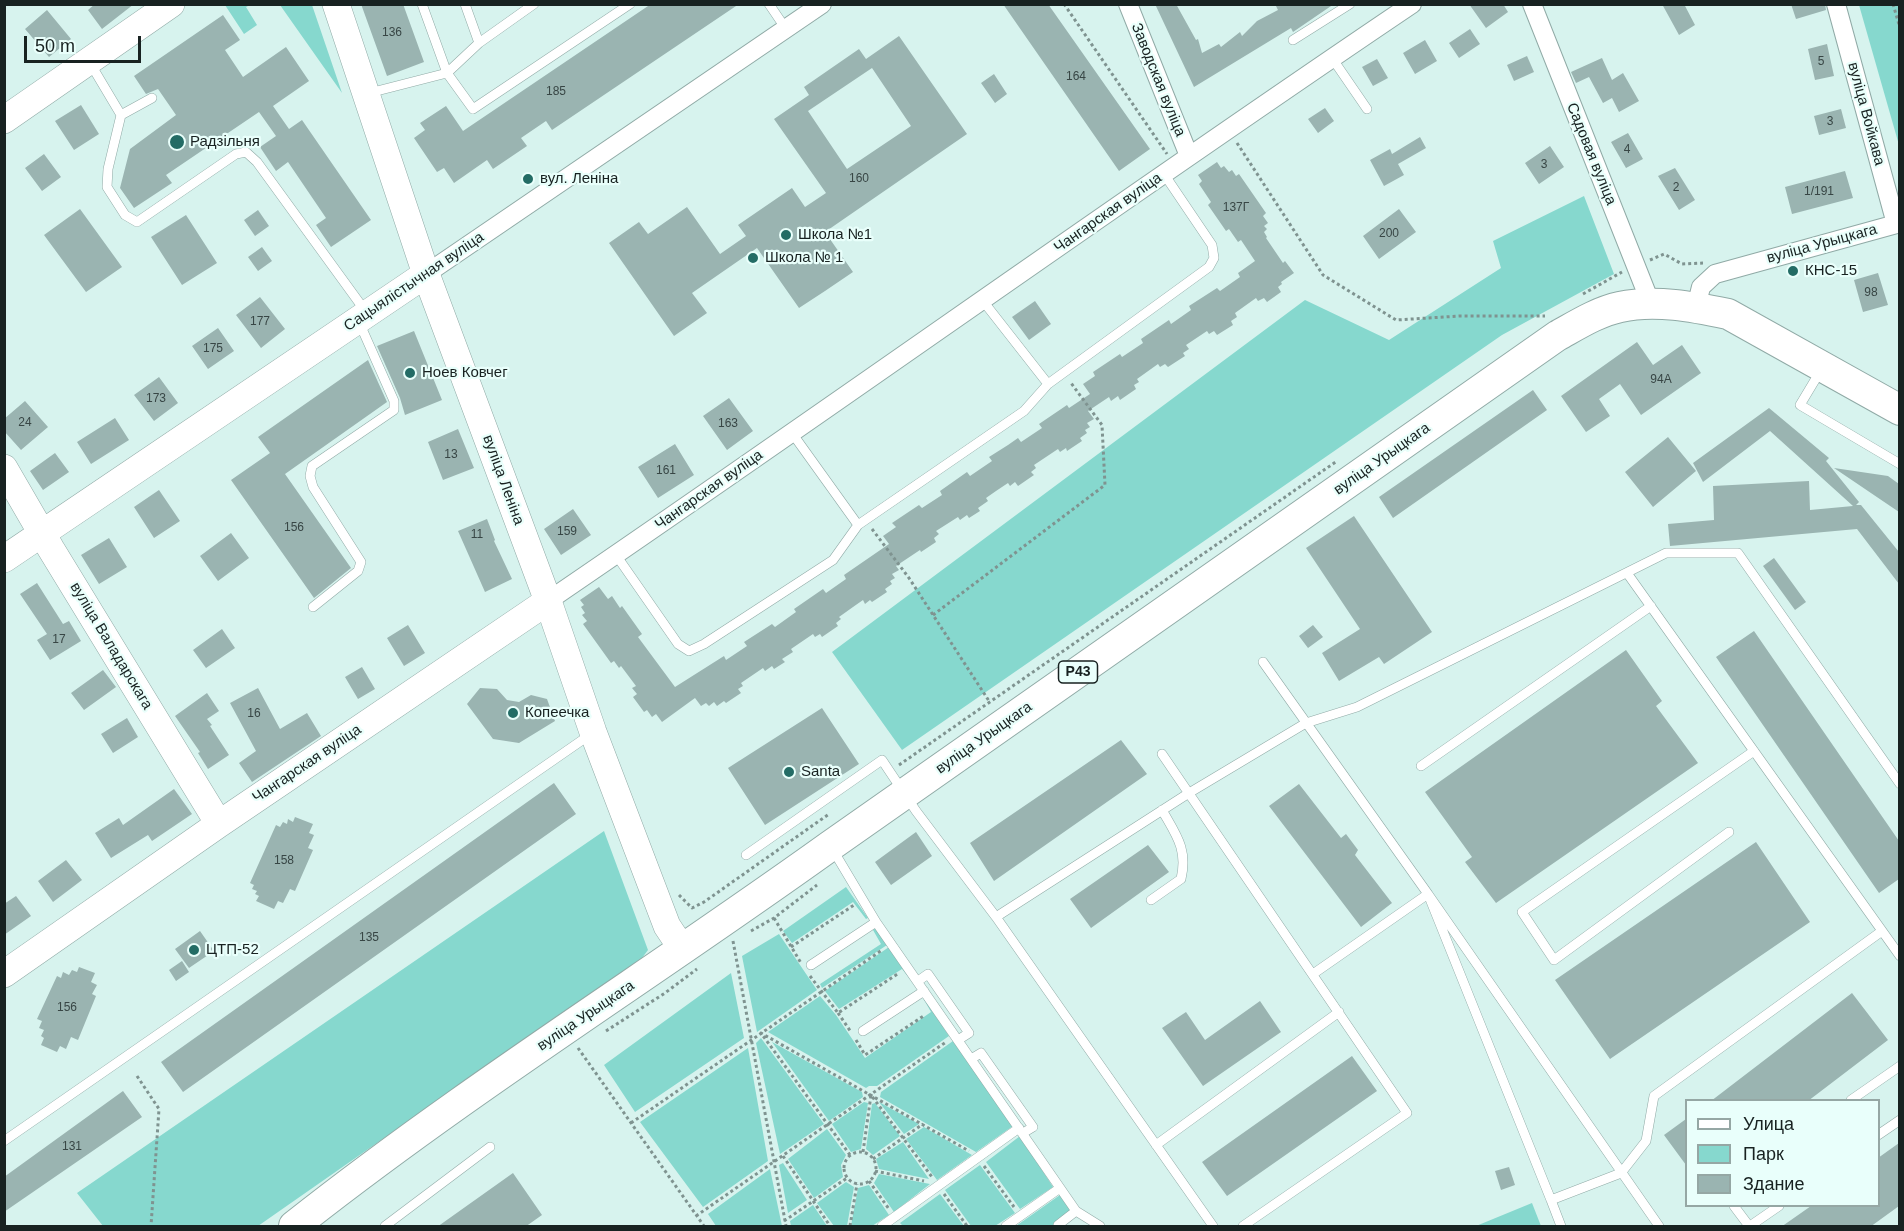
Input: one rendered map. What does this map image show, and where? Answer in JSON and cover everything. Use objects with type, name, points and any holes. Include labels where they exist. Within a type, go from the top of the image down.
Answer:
[{"type":"main road","points":[[4,120],[171,4]]},
{"type":"main road","name":"вуліца Леніна","points":[[336,4],[426,274],[548,601],[593,732],[667,926],[683,950]]},
{"type":"main road","name":"Сацыялістычная вуліца","points":[[4,559],[426,274]]},
{"type":"main road","name":"вуліца Урыцкага","points":[[306,1223],[408,1139],[830,846],[897,782],[1557,336],[1602,313],[1621,307],[1651,304],[1696,307],[1728,314],[1899,410]]},
{"type":"main road","name":"вуліца Валадарскага","points":[[4,468],[219,824]]},
{"type":"main road","name":"Чангарская вуліца","points":[[4,974],[219,824],[548,601]]},
{"type":"street","name":"Сацыялістычная вуліца","points":[[426,274],[822,4]]},
{"type":"street","name":"Заводская вуліца","points":[[1128,4],[1189,156]]},
{"type":"street","name":"Чангарская вуліца","points":[[548,601],[983,301],[1167,166],[1189,156],[1412,4]]},
{"type":"street","name":"Садовая вуліца","points":[[1532,4],[1651,304]]},
{"type":"street","name":"вуліца Войкава","points":[[1836,4],[1898,223]]},
{"type":"street","name":"вуліца Урыцкага","points":[[1714,274],[1898,223]]},
{"type":"street","points":[[1696,307],[1701,287],[1714,274]]},
{"type":"lane","points":[[422,4],[447,73],[473,109],[630,4]]},
{"type":"lane","points":[[465,4],[479,43]]},
{"type":"lane","points":[[367,94],[447,73],[479,43],[534,4]]},
{"type":"lane","points":[[769,4],[786,29]]},
{"type":"lane","points":[[1293,40],[1350,4]]},
{"type":"lane","points":[[1332,58],[1366,109]]},
{"type":"lane","points":[[89,61],[121,115],[108,169],[107,187],[125,215],[137,222],[236,154],[246,152],[257,162],[363,317],[393,400],[393,410],[312,466],[310,476],[313,487],[361,562],[357,571],[313,607]]},
{"type":"lane","points":[[121,115],[152,98]]},
{"type":"lane","points":[[616,555],[678,644],[689,651],[704,644],[832,560],[862,523],[1024,411],[1048,384],[1209,267],[1214,258],[1212,245],[1167,166]]},
{"type":"lane","points":[[983,301],[1048,384]]},
{"type":"lane","points":[[1823,367],[1800,405],[1899,464]]},
{"type":"lane","points":[[792,433],[862,523]]},
{"type":"lane","points":[[996,917],[1189,793],[1306,723],[1357,707],[1666,553],[1738,554],[1899,784]]},
{"type":"lane","points":[[1627,573],[1899,956]]},
{"type":"lane","points":[[1421,766],[1651,606]]},
{"type":"lane","points":[[1263,662],[1428,894],[1659,1227]]},
{"type":"lane","points":[[4,1141],[593,732]]},
{"type":"lane","points":[[1729,832],[1554,960],[1522,912],[1754,752]]},
{"type":"lane","points":[[1162,754],[1407,1113],[1243,1227]]},
{"type":"lane","points":[[746,855],[882,760],[996,917],[1213,1227]]},
{"type":"lane","points":[[1151,900],[1181,879],[1185,864],[1180,842],[1162,810]]},
{"type":"lane","points":[[830,846],[873,924],[918,981],[921,993],[957,1038],[1076,1211],[1100,1227]]},
{"type":"lane","points":[[1313,974],[1428,894]]},
{"type":"lane","points":[[1428,894],[1561,1227]]},
{"type":"lane","points":[[811,965],[873,924]]},
{"type":"lane","points":[[1551,1200],[1621,1173],[1646,1142],[1654,1096],[1882,931]]},
{"type":"lane","points":[[918,981],[928,974],[969,1033],[957,1038]]},
{"type":"lane","points":[[863,1031],[921,993]]},
{"type":"lane","points":[[1156,1145],[1340,1012]]},
{"type":"lane","points":[[882,1227],[978,1158],[1021,1131],[1033,1127],[981,1053],[971,1059]]},
{"type":"lane","points":[[1854,1099],[1899,1066]]},
{"type":"lane","points":[[1880,1134],[1899,1120]]},
{"type":"lane","points":[[385,1227],[490,1147]]},
{"type":"lane","points":[[1006,1227],[1060,1188]]},
{"type":"lane","points":[[1735,1207],[1750,1227],[1778,1207]]},
{"type":"lane","points":[[1059,1227],[1058,1225],[1076,1211]]},
{"type":"path","points":[[1064,4],[1167,166]]},
{"type":"path","points":[[1893,4],[1899,28]]},
{"type":"path","points":[[1228,129],[1323,275],[1396,320],[1460,316],[1547,316],[1537,323]]},
{"type":"path","points":[[1576,299],[1635,265],[1664,254],[1682,264],[1705,263],[1714,274]]},
{"type":"path","points":[[933,615],[1105,486],[1102,425],[1063,373]]},
{"type":"path","points":[[897,782],[989,701],[1340,459]]},
{"type":"path","points":[[862,523],[909,578],[989,701]]},
{"type":"path","points":[[675,891],[692,908],[704,902],[831,812]]},
{"type":"path","points":[[790,947],[854,905],[873,924]]},
{"type":"path","points":[[774,918],[790,947],[865,1055],[929,1012],[921,993],[902,971],[838,1013]]},
{"type":"path","points":[[733,941],[786,1227]]},
{"type":"path","points":[[631,1123],[891,944]]},
{"type":"path","points":[[872,947],[877,953]]},
{"type":"path","points":[[858,957],[863,963]]},
{"type":"path","points":[[843,967],[847,973]]},
{"type":"path","points":[[827,977],[832,983]]},
{"type":"path","points":[[761,1033],[923,1124],[978,1158],[1019,1213]]},
{"type":"path","points":[[761,1033],[850,1155]]},
{"type":"path","points":[[696,1216],[957,1038]]},
{"type":"path","points":[[579,1048],[704,1227]]},
{"type":"path","points":[[137,1076],[159,1109],[151,1227]]},
{"type":"path","points":[[871,1095],[936,1183],[875,1171]]},
{"type":"path","points":[[863,1152],[871,1095]]},
{"type":"path","points":[[873,1159],[923,1124]]},
{"type":"path","points":[[863,1152],[873,1159],[875,1171],[869,1181],[857,1184],[847,1178],[843,1168],[844,1162],[850,1155],[863,1152]]},
{"type":"path","points":[[783,1156],[830,1227]]},
{"type":"path","points":[[784,1221],[847,1178]]},
{"type":"path","points":[[869,1181],[895,1218]]},
{"type":"path","points":[[849,1227],[857,1184]]},
{"type":"path","points":[[939,1186],[967,1227]]},
{"type":"green space","points":[[225,5],[250,5],[246,7],[257,25],[244,34]]},
{"type":"green space","points":[[280,5],[312,5],[342,93]]},
{"type":"green space","points":[[1859,5],[1899,5],[1899,145]]},
{"type":"green space","points":[[1584,196],[1614,274],[1502,335],[902,750],[832,652],[1305,300],[1389,340],[1501,268],[1493,241]]},
{"type":"green space","points":[[604,831],[648,950],[642,958],[258,1226],[103,1226],[77,1193]]},
{"type":"green space","points":[[846,887],[868,918],[866,919],[853,902],[792,943],[783,931]]},
{"type":"green space","points":[[876,928],[887,945],[822,988],[820,984],[881,944],[873,930]]},
{"type":"green space","points":[[779,934],[817,990],[757,1032],[742,956]]},
{"type":"green space","points":[[889,947],[918,989],[902,969],[839,1009],[825,991]]},
{"type":"green space","points":[[731,973],[744,1038],[635,1112],[604,1065]]},
{"type":"green space","points":[[820,996],[865,1058],[931,1012],[924,997],[949,1036],[877,1086],[866,1088],[768,1032]]},
{"type":"green space","points":[[761,1038],[824,1124],[780,1154],[756,1043]]},
{"type":"green space","points":[[953,1041],[1013,1126],[976,1152],[880,1097],[881,1092]]},
{"type":"green space","points":[[772,1042],[862,1092],[863,1097],[829,1121]]},
{"type":"green space","points":[[748,1048],[768,1161],[703,1207],[640,1122]]},
{"type":"green space","points":[[864,1102],[868,1103],[861,1149],[851,1152],[832,1124]]},
{"type":"green space","points":[[879,1102],[919,1124],[904,1134]]},
{"type":"green space","points":[[875,1103],[900,1136],[873,1155],[866,1149],[872,1104]]},
{"type":"green space","points":[[924,1127],[972,1155],[937,1180],[906,1139]]},
{"type":"green space","points":[[827,1129],[846,1155],[841,1165],[843,1177],[814,1198],[788,1159]]},
{"type":"green space","points":[[1020,1136],[1053,1187],[1020,1209],[986,1162]]},
{"type":"green space","points":[[903,1142],[929,1179],[879,1169],[876,1159]]},
{"type":"green space","points":[[783,1163],[807,1200],[788,1213],[779,1165]]},
{"type":"green space","points":[[980,1165],[1015,1213],[995,1226],[971,1226],[945,1190]]},
{"type":"green space","points":[[770,1169],[782,1226],[716,1226],[708,1214]]},
{"type":"green space","points":[[879,1174],[930,1184],[894,1212],[874,1183]]},
{"type":"green space","points":[[846,1182],[854,1187],[847,1226],[834,1226],[817,1203]]},
{"type":"green space","points":[[869,1185],[889,1215],[872,1226],[851,1226],[858,1188]]},
{"type":"green space","points":[[940,1194],[964,1226],[903,1226],[900,1223]]},
{"type":"green space","points":[[1060,1195],[1071,1211],[1057,1226],[1016,1226]]},
{"type":"green space","points":[[1532,1203],[1541,1226],[1476,1226]]},
{"type":"green space","points":[[813,1205],[827,1226],[791,1226],[790,1221]]},
{"type":"building","points":[[95,4],[134,4],[102,29],[88,10]]},
{"type":"building","points":[[361,4],[403,4],[424,62],[387,76]]},
{"type":"building","points":[[651,4],[739,4],[552,130],[546,121],[521,138],[527,146],[493,169],[487,160],[454,183],[444,168],[437,172],[414,138],[425,130],[420,123],[446,106],[463,131]]},
{"type":"building","points":[[1003,4],[1048,4],[1150,149],[1119,171]]},
{"type":"building","points":[[1155,4],[1176,4],[1196,40],[1198,39],[1202,53],[1219,44],[1221,47],[1240,32],[1242,36],[1257,21],[1278,10],[1275,4],[1334,4],[1293,32],[1291,28],[1194,87]]},
{"type":"building","points":[[1469,4],[1503,4],[1508,12],[1486,28]]},
{"type":"building","points":[[1662,4],[1684,4],[1695,25],[1679,35]]},
{"type":"building","points":[[1791,4],[1825,4],[1826,10],[1796,19]]},
{"type":"building","points":[[47,10],[71,39],[49,57],[25,29]]},
{"type":"building","name":"Радзільня","points":[[223,15],[240,40],[225,50],[243,77],[286,47],[309,81],[273,106],[289,129],[302,120],[371,220],[331,247],[316,225],[326,218],[288,162],[276,171],[260,147],[276,136],[259,112],[166,175],[172,183],[134,208],[120,188],[130,149],[176,115],[158,89],[146,94],[134,76]]},
{"type":"building","points":[[1470,29],[1480,44],[1459,58],[1449,43]]},
{"type":"building","points":[[899,36],[967,134],[825,232],[853,272],[799,308],[757,248],[692,293],[707,313],[674,336],[609,243],[639,222],[648,234],[687,207],[720,254],[746,236],[738,225],[792,188],[805,207],[826,193],[774,119],[809,95],[804,87],[859,49],[866,59]],"holes":[[[872,68],[911,126],[847,169],[808,111]]]},
{"type":"building","points":[[1425,40],[1437,61],[1415,74],[1403,53]]},
{"type":"building","points":[[1827,44],[1834,76],[1815,80],[1808,49]]},
{"type":"building","points":[[1527,56],[1534,72],[1514,81],[1507,65]]},
{"type":"building","points":[[1602,58],[1612,80],[1623,73],[1639,101],[1619,112],[1612,98],[1603,103],[1589,77],[1576,83],[1571,72]]},
{"type":"building","points":[[1377,59],[1388,78],[1373,86],[1362,67]]},
{"type":"building","points":[[994,74],[1007,94],[995,103],[981,83]]},
{"type":"building","points":[[81,105],[99,134],[74,150],[55,121]]},
{"type":"building","points":[[1325,108],[1334,121],[1318,133],[1308,119]]},
{"type":"building","points":[[1841,109],[1846,128],[1819,135],[1814,116]]},
{"type":"building","points":[[1628,133],[1643,159],[1626,168],[1611,142]]},
{"type":"building","points":[[1420,137],[1426,148],[1398,164],[1404,175],[1384,186],[1370,160],[1390,149],[1392,154]]},
{"type":"building","points":[[1550,146],[1564,167],[1539,184],[1525,163]]},
{"type":"building","points":[[44,154],[61,177],[42,191],[25,168]]},
{"type":"building","points":[[1217,162],[1221,168],[1224,166],[1229,172],[1232,170],[1236,176],[1239,174],[1266,213],[1263,216],[1268,223],[1264,226],[1267,229],[1264,232],[1266,238],[1283,263],[1285,261],[1294,273],[1281,282],[1282,284],[1278,287],[1281,292],[1267,302],[1264,298],[1258,301],[1256,298],[1235,313],[1237,317],[1231,321],[1233,325],[1217,335],[1214,331],[1209,334],[1207,331],[1186,345],[1189,349],[1183,353],[1185,356],[1168,367],[1165,364],[1160,367],[1158,364],[1137,379],[1139,382],[1134,385],[1136,389],[1120,400],[1118,396],[1111,401],[1109,397],[1088,411],[1094,419],[1087,423],[1090,427],[1085,430],[1087,433],[1080,438],[1082,441],[1067,451],[1066,448],[1060,452],[1058,449],[1034,465],[1036,468],[1031,472],[1034,475],[1018,486],[1015,482],[1010,486],[1008,483],[986,498],[988,501],[978,508],[980,511],[969,518],[967,515],[960,520],[958,517],[936,531],[939,534],[934,538],[936,542],[896,566],[899,570],[892,574],[895,578],[890,581],[892,584],[885,589],[887,592],[872,602],[870,600],[865,604],[863,600],[839,617],[841,619],[836,623],[838,626],[822,637],[820,634],[815,637],[813,634],[791,649],[793,652],[782,659],[785,662],[774,669],[772,666],[765,671],[763,668],[741,683],[743,686],[738,689],[741,693],[726,703],[724,701],[717,706],[714,702],[709,706],[706,703],[701,706],[695,698],[662,722],[656,714],[652,717],[647,710],[644,712],[633,697],[637,694],[632,688],[636,686],[621,666],[619,668],[614,661],[611,663],[583,624],[587,621],[582,615],[585,613],[581,607],[584,605],[580,600],[599,587],[608,599],[612,596],[642,634],[638,637],[675,687],[724,656],[726,660],[747,646],[744,642],[772,624],[775,627],[796,612],[794,609],[823,589],[826,593],[846,579],[844,575],[889,544],[883,536],[896,527],[892,523],[919,505],[922,508],[942,495],[940,491],[967,472],[970,476],[992,461],[989,457],[1018,438],[1021,442],[1042,428],[1039,424],[1067,405],[1069,408],[1090,394],[1083,384],[1095,376],[1093,372],[1120,354],[1122,357],[1143,343],[1141,339],[1169,320],[1171,324],[1191,310],[1189,306],[1217,288],[1220,291],[1240,277],[1238,273],[1255,261],[1241,240],[1238,242],[1229,229],[1226,231],[1208,205],[1211,202],[1199,184],[1202,181],[1198,175]]},
{"type":"building","points":[[1675,168],[1695,200],[1679,210],[1658,176]]},
{"type":"building","points":[[1845,171],[1853,198],[1792,214],[1785,187]]},
{"type":"building","points":[[80,209],[122,267],[86,292],[44,235]]},
{"type":"building","points":[[1399,209],[1416,232],[1379,259],[1363,236]]},
{"type":"building","points":[[258,210],[269,226],[255,236],[244,220]]},
{"type":"building","points":[[186,215],[217,263],[182,285],[151,237]]},
{"type":"building","points":[[262,247],[272,261],[258,271],[248,257]]},
{"type":"building","points":[[1878,273],[1888,305],[1863,312],[1854,280]]},
{"type":"building","points":[[260,297],[285,329],[261,348],[236,315]]},
{"type":"building","points":[[1035,301],[1051,324],[1029,340],[1012,317]]},
{"type":"building","points":[[218,328],[234,351],[208,369],[192,346]]},
{"type":"building","name":"Ноев Ковчег","points":[[414,331],[442,400],[405,415],[377,346]]},
{"type":"building","points":[[1637,342],[1653,365],[1682,345],[1701,373],[1641,415],[1620,384],[1599,399],[1610,416],[1586,432],[1561,396]]},
{"type":"building","points":[[368,360],[387,402],[285,474],[351,568],[314,598],[231,480],[270,453],[258,437]]},
{"type":"building","points":[[159,377],[178,403],[154,421],[134,395]]},
{"type":"building","points":[[1533,390],[1547,410],[1393,518],[1379,497]]},
{"type":"building","points":[[729,398],[753,431],[727,450],[703,416]]},
{"type":"building","points":[[25,401],[48,427],[21,450],[4,431],[4,419]]},
{"type":"building","points":[[1769,408],[1829,458],[1826,461],[1859,502],[1856,505],[1861,505],[1899,552],[1899,584],[1857,529],[1670,546],[1668,524],[1714,520],[1713,486],[1809,481],[1810,510],[1853,506],[1770,431],[1703,482],[1693,463]]},
{"type":"building","points":[[115,418],[129,440],[91,464],[77,442]]},
{"type":"building","points":[[458,429],[474,468],[443,480],[428,442]]},
{"type":"building","points":[[1668,437],[1696,471],[1653,507],[1625,472]]},
{"type":"building","points":[[675,444],[694,475],[658,498],[638,467]]},
{"type":"building","points":[[55,453],[69,472],[43,490],[30,471]]},
{"type":"building","points":[[1834,468],[1888,476],[1899,484],[1899,512]]},
{"type":"building","points":[[159,490],[180,521],[154,538],[134,507]]},
{"type":"building","points":[[573,509],[591,535],[561,555],[544,529]]},
{"type":"building","points":[[1354,516],[1432,632],[1384,664],[1379,657],[1339,681],[1322,653],[1360,629],[1306,548]]},
{"type":"building","points":[[487,519],[494,541],[512,579],[485,592],[458,531]]},
{"type":"building","points":[[231,533],[249,558],[218,581],[200,556]]},
{"type":"building","points":[[109,538],[127,567],[99,584],[81,555]]},
{"type":"building","points":[[1774,558],[1806,602],[1795,610],[1763,566]]},
{"type":"building","points":[[37,583],[63,624],[69,621],[81,641],[50,660],[37,640],[47,634],[20,594]]},
{"type":"building","points":[[408,625],[425,653],[404,666],[387,638]]},
{"type":"building","points":[[1313,625],[1323,637],[1308,648],[1299,636]]},
{"type":"building","points":[[222,629],[235,648],[206,668],[193,650]]},
{"type":"building","points":[[1754,631],[1899,841],[1899,879],[1879,893],[1716,657]]},
{"type":"building","points":[[1626,650],[1662,701],[1656,706],[1698,763],[1496,903],[1465,862],[1472,857],[1425,792]]},
{"type":"building","points":[[362,667],[375,689],[358,699],[345,677]]},
{"type":"building","points":[[103,670],[116,687],[84,710],[71,693]]},
{"type":"building","points":[[258,688],[280,729],[307,713],[321,736],[252,782],[239,763],[256,751],[230,703]]},
{"type":"building","name":"Копеечка","points":[[480,688],[497,689],[507,700],[519,702],[531,695],[547,699],[555,721],[519,743],[493,739],[467,704]]},
{"type":"building","points":[[207,693],[219,711],[207,719],[229,755],[208,769],[198,753],[200,752],[175,716]]},
{"type":"building","points":[[822,708],[859,764],[765,825],[728,768]]},
{"type":"building","points":[[127,718],[138,737],[113,753],[101,734]]},
{"type":"building","points":[[1121,740],[1147,774],[994,881],[970,843]]},
{"type":"building","points":[[554,783],[576,814],[183,1092],[161,1062]]},
{"type":"building","points":[[1299,784],[1341,838],[1346,834],[1358,850],[1355,855],[1392,903],[1361,927],[1269,806]]},
{"type":"building","points":[[174,789],[192,814],[152,841],[148,835],[111,858],[95,833],[119,818],[123,825]]},
{"type":"building","points":[[295,817],[313,824],[309,833],[314,835],[308,848],[313,850],[295,891],[290,889],[283,903],[278,901],[274,909],[256,901],[259,896],[255,894],[257,891],[252,889],[254,885],[250,883],[276,825],[280,827],[283,822],[287,824],[288,819],[293,822]]},
{"type":"building","points":[[916,832],[932,856],[891,885],[875,862]]},
{"type":"building","points":[[1756,842],[1810,922],[1610,1059],[1555,980]]},
{"type":"building","points":[[1148,845],[1169,872],[1091,928],[1070,899]]},
{"type":"building","points":[[66,860],[82,880],[53,902],[38,881]]},
{"type":"building","points":[[16,896],[31,916],[4,935],[4,904]]},
{"type":"building","name":"ЦТП-52","points":[[200,931],[214,951],[189,968],[175,949]]},
{"type":"building","points":[[182,961],[189,972],[176,981],[169,970]]},
{"type":"building","points":[[79,967],[95,973],[91,982],[97,985],[92,994],[96,996],[78,1040],[71,1037],[66,1049],[60,1046],[57,1052],[41,1045],[44,1030],[39,1028],[42,1021],[37,1019],[57,976],[61,978],[63,972],[69,975],[72,970],[77,972]]},
{"type":"building","points":[[1852,993],[1888,1040],[1811,1099],[1714,1099]]},
{"type":"building","points":[[1260,1001],[1281,1032],[1203,1086],[1162,1028],[1186,1012],[1205,1040]]},
{"type":"building","points":[[1352,1056],[1377,1091],[1227,1196],[1202,1162]]},
{"type":"building","points":[[123,1091],[142,1117],[4,1212],[4,1177]]},
{"type":"building","points":[[1685,1120],[1685,1164],[1664,1135]]},
{"type":"building","points":[[1899,1143],[1899,1206],[1870,1227],[1781,1227],[1810,1207],[1880,1207],[1880,1157]]},
{"type":"building","points":[[1509,1167],[1515,1185],[1501,1190],[1495,1171]]},
{"type":"building","points":[[513,1173],[542,1215],[525,1227],[437,1227]]},
{"type":"place","name":"Радзільня","points":[[177,142]]},
{"type":"place","name":"вул. Леніна","points":[[528,179]]},
{"type":"place","name":"Школа №1","points":[[786,235]]},
{"type":"place","name":"Школа № 1","points":[[753,258]]},
{"type":"place","name":"КНС-15","points":[[1793,271]]},
{"type":"place","name":"Ноев Ковчег","points":[[410,373]]},
{"type":"place","name":"Копеечка","points":[[513,713]]},
{"type":"place","name":"Santa","points":[[789,772]]},
{"type":"place","name":"ЦТП-52","points":[[194,950]]}]
